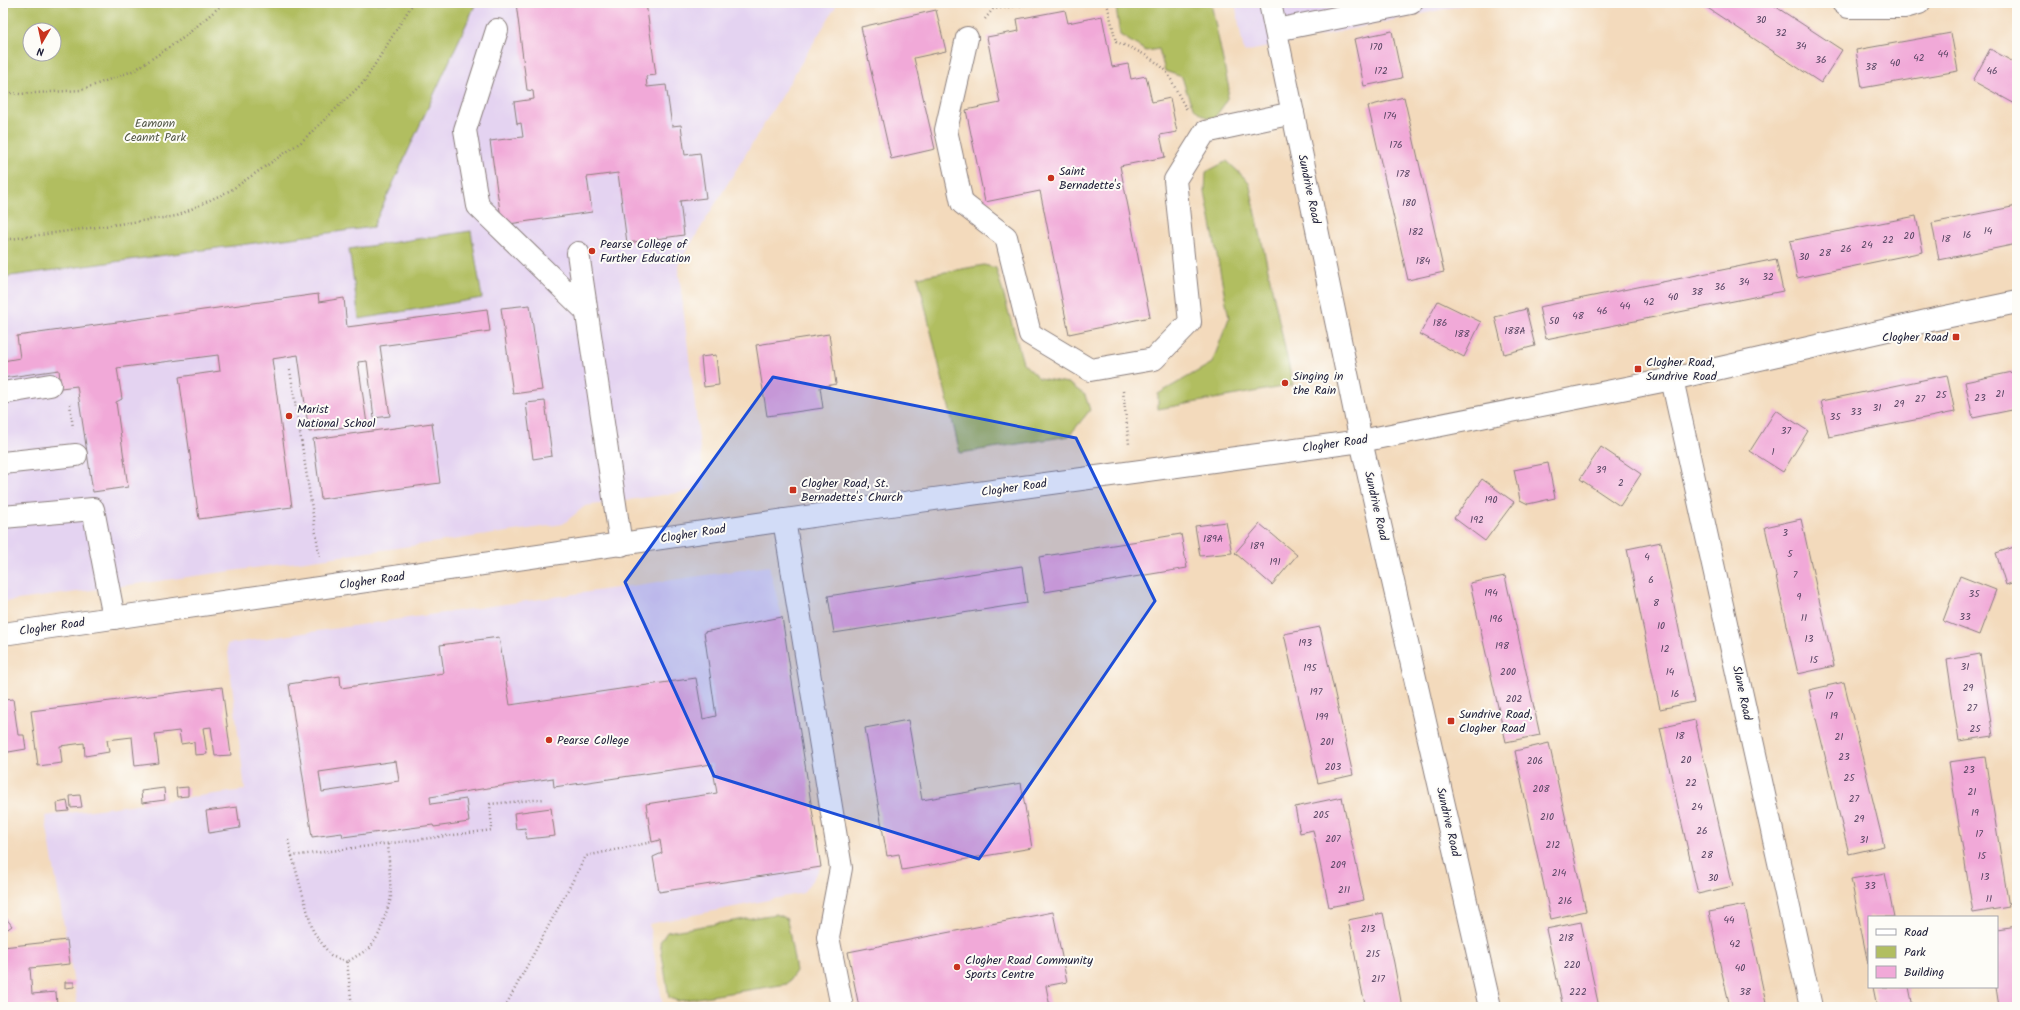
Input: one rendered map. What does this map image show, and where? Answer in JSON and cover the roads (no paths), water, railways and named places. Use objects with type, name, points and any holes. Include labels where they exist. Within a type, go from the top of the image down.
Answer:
[{"type":"street","name":"Sundrive Road","points":[[1270,3],[1361,441],[1490,1007]]},
{"type":"street","points":[[1276,30],[1411,3]]},
{"type":"street","points":[[1843,3],[1848,7],[1905,7],[1919,3]]},
{"type":"street","points":[[497,30],[465,130],[478,206],[586,311]]},
{"type":"street","points":[[967,38],[946,130],[962,203],[1006,237],[1030,334],[1090,370],[1154,359],[1190,322],[1175,180],[1205,132],[1293,113]]},
{"type":"street","points":[[578,252],[621,545]]},
{"type":"street","name":"Clogher Road","points":[[3,634],[784,520],[1361,441],[1672,379],[2017,302]]},
{"type":"street","name":"Slane Road","points":[[1672,379],[1811,1007]]},
{"type":"street","points":[[3,393],[50,385]]},
{"type":"street","points":[[3,463],[76,455]]},
{"type":"street","points":[[3,517],[93,508],[114,618]]},
{"type":"street","points":[[784,520],[841,868],[828,937],[842,1007]]},
{"type":"place","name":"Saint Bernadette's","points":[[1051,178]]},
{"type":"place","name":"Pearse College of Further Education","points":[[592,251]]},
{"type":"place","name":"Clogher Road","points":[[1956,337]]},
{"type":"place","name":"Clogher Road, Sundrive Road","points":[[1638,369]]},
{"type":"place","name":"Singing in the Rain","points":[[1285,383]]},
{"type":"place","name":"Marist National School","points":[[289,416]]},
{"type":"place","name":"Clogher Road, St. Bernadette's Church","points":[[793,490]]},
{"type":"place","name":"Sundrive Road, Clogher Road","points":[[1451,721]]},
{"type":"place","name":"Pearse College","points":[[549,740]]},
{"type":"place","name":"Clogher Road Community Sports Centre","points":[[957,967]]},
{"type":"park label","name":"Eamonn Ceannt Park","points":[[155,130]]}]
